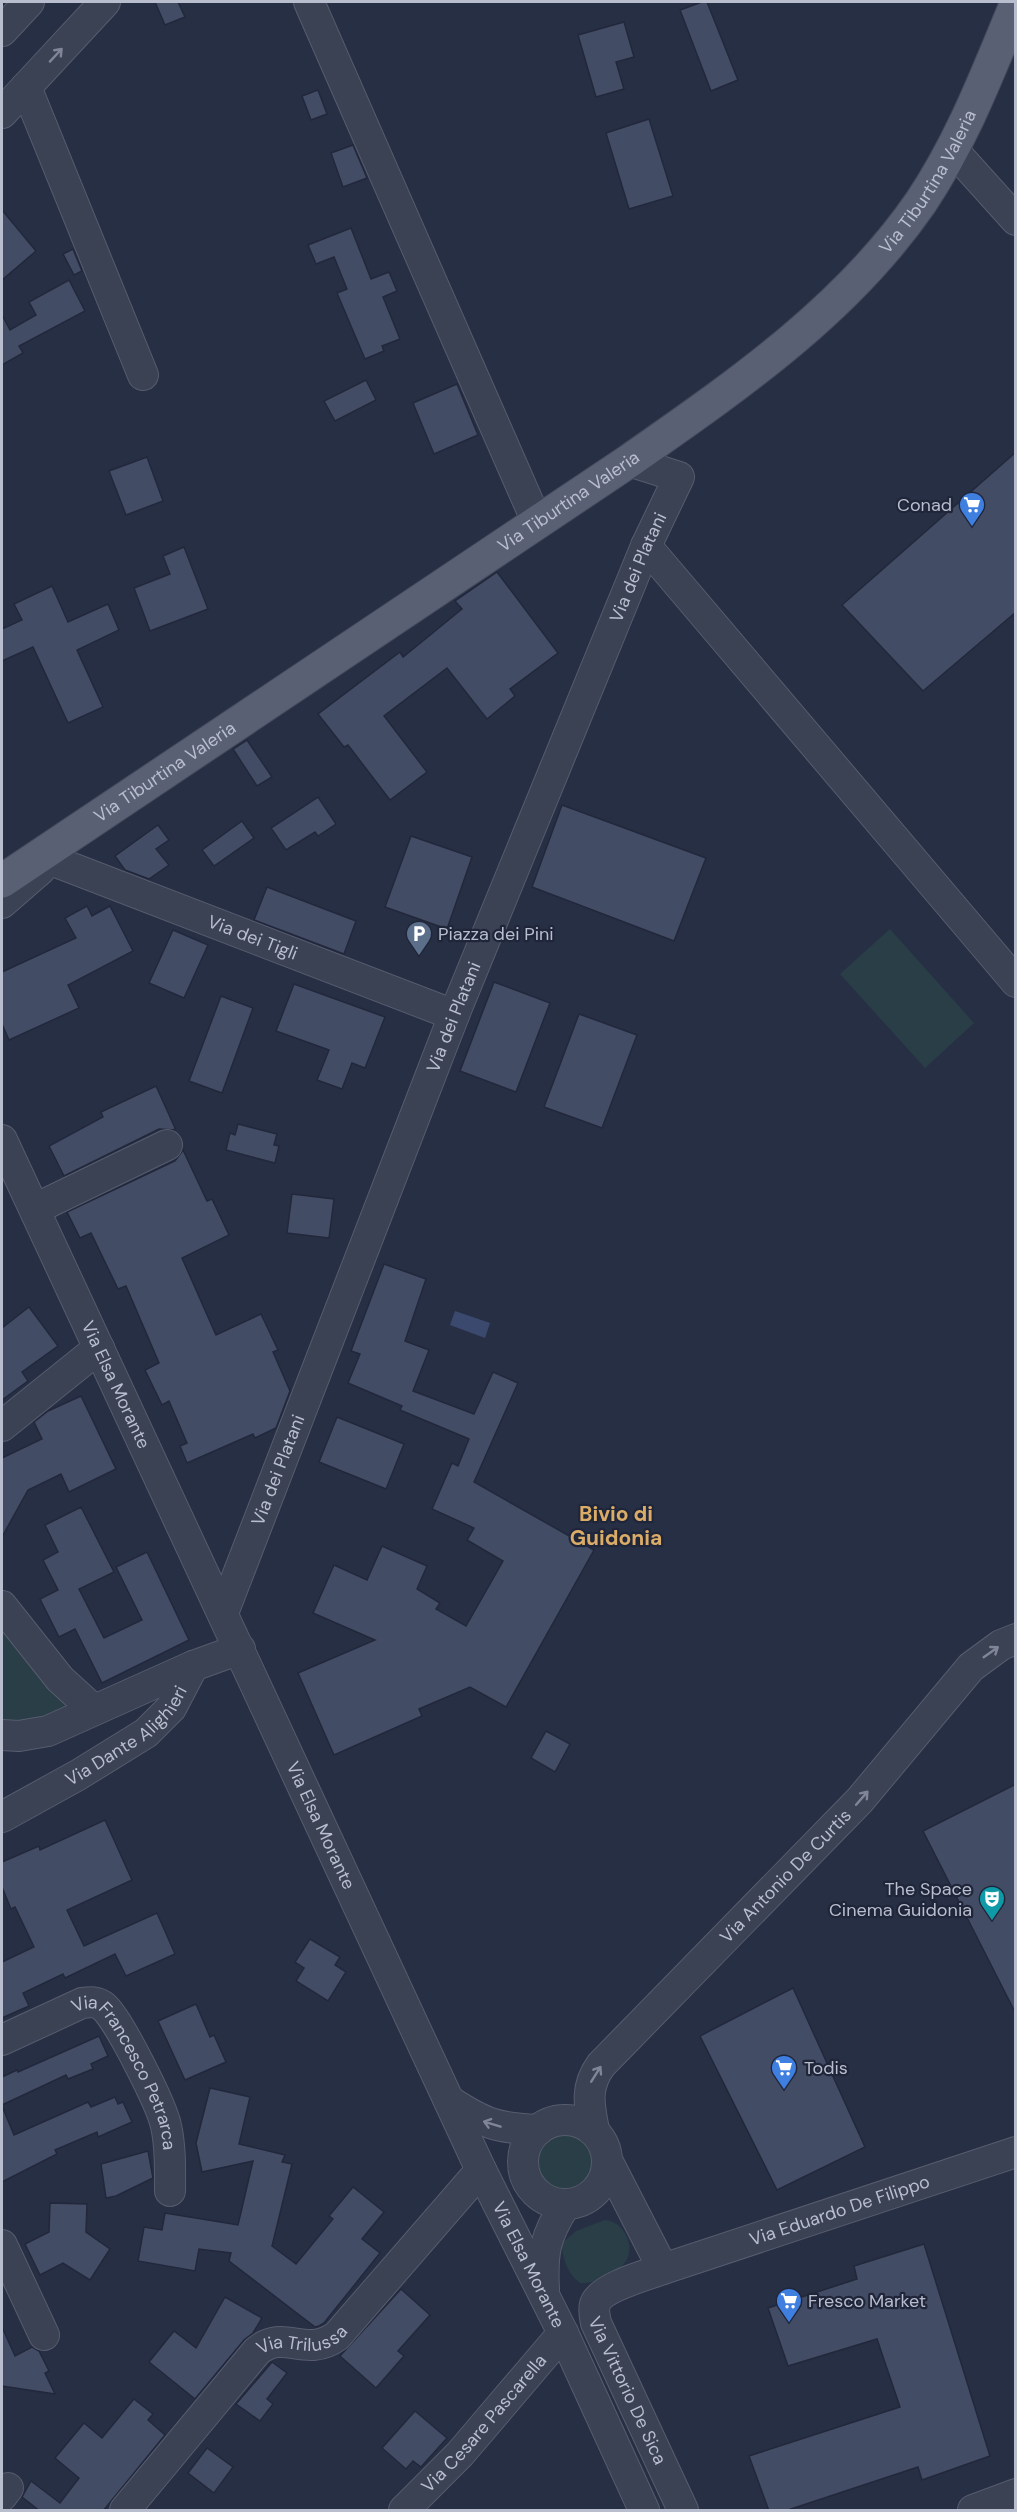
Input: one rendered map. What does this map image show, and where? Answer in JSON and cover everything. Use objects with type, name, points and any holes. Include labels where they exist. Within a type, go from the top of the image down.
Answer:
[{"type":"main road","name":"Via Tiburtina Valeria","points":[[2,881],[629,461],[752,372],[812,323],[883,251],[920,202],[952,149],[973,107],[1016,5]]},
{"type":"street","points":[[2,31],[29,2]]},
{"type":"street","points":[[2,113],[105,2]]},
{"type":"street","points":[[309,2],[537,522]]},
{"type":"street","points":[[26,87],[143,375]]},
{"type":"street","points":[[952,149],[1016,220]]},
{"type":"street","name":"Via dei Platani","points":[[223,1614],[454,1015],[646,546],[679,477],[629,461]]},
{"type":"street","points":[[646,546],[1016,982]]},
{"type":"street","points":[[2,903],[51,860],[72,835]]},
{"type":"street","name":"Via dei Tigli","points":[[51,860],[454,1015]]},
{"type":"street","points":[[35,1209],[167,1145]]},
{"type":"street","name":"Via Elsa Morante","points":[[5,1159],[35,1209],[481,2170],[563,2333],[644,2511]]},
{"type":"street","points":[[2,1426],[99,1348]]},
{"type":"street","points":[[2,1606],[60,1679],[94,1710]]},
{"type":"street","name":"Via Antonio De Curtis","points":[[594,2130],[589,2091],[594,2075],[601,2065],[860,1800],[971,1667],[1001,1645],[1016,1639]]},
{"type":"street","name":"Via Dante Alighieri","points":[[2,1817],[78,1775],[155,1726],[174,1703],[193,1666],[240,1650]]},
{"type":"street","points":[[2,1735],[19,1736],[48,1731],[193,1666]]},
{"type":"street","name":"Via Francesco Petrarca","points":[[2,2040],[82,2003],[90,2002],[103,2006],[115,2022],[162,2113],[169,2146],[170,2191]]},
{"type":"street","points":[[451,2102],[487,2123],[532,2137]]},
{"type":"street","points":[[608,2162],[607,2174],[594,2194],[547,2212],[532,2214],[516,2211],[496,2198],[495,2187],[499,2174],[532,2137],[548,2123],[566,2120],[584,2123],[602,2139],[608,2162],[663,2269]]},
{"type":"street","points":[[532,2137],[523,2166],[529,2185],[539,2196],[551,2202],[574,2203],[608,2200],[634,2209]]},
{"type":"street","name":"Via Eduardo De Filippo","points":[[663,2269],[1016,2152]]},
{"type":"street","name":"Via Trilussa","points":[[125,2511],[257,2351],[270,2342],[316,2346],[337,2336],[481,2170]]},
{"type":"street","points":[[544,2295],[542,2261],[548,2234],[574,2203]]},
{"type":"street","points":[[2,2245],[44,2335]]},
{"type":"street","name":"Via Vittorio De Sica","points":[[663,2269],[606,2292],[596,2302],[594,2314],[599,2331],[683,2511]]},
{"type":"street","name":"Via Cesare Pascarella","points":[[404,2511],[460,2454],[563,2333]]},
{"type":"street","points":[[973,2511],[1016,2494]]},
{"type":"shaded area","points":[[890,929],[974,1023],[925,1068],[840,974]]},
{"type":"shaded area","points":[[2,1616],[73,1714],[2,1725]]},
{"type":"shaded area","points":[[560,2135],[570,2135],[580,2139],[588,2147],[592,2162],[588,2177],[580,2185],[570,2189],[560,2189],[550,2185],[542,2177],[538,2167],[538,2157],[542,2147],[550,2139]]},
{"type":"shaded area","points":[[605,2220],[616,2223],[624,2232],[629,2243],[626,2261],[620,2269],[602,2280],[581,2283],[567,2266],[562,2243],[576,2231]]},
{"type":"water","points":[[455,1311],[490,1323],[485,1338],[450,1325]]},
{"type":"building","points":[[155,2],[178,2],[185,17],[165,25]]},
{"type":"building","points":[[707,2],[738,80],[711,91],[680,10]]},
{"type":"building","points":[[624,22],[634,57],[616,62],[624,89],[596,97],[578,35]]},
{"type":"building","points":[[318,90],[327,114],[311,120],[302,96]]},
{"type":"building","points":[[649,119],[673,196],[629,209],[606,133]]},
{"type":"building","points":[[353,145],[367,178],[343,187],[331,153]]},
{"type":"building","points":[[2,210],[36,251],[2,280]]},
{"type":"building","points":[[351,228],[371,279],[389,272],[397,291],[383,297],[400,339],[382,346],[384,351],[365,359],[337,293],[347,289],[334,257],[316,264],[308,245]]},
{"type":"building","points":[[73,249],[82,271],[74,275],[63,254]]},
{"type":"building","points":[[69,280],[85,311],[19,346],[23,353],[2,365],[2,315],[10,330],[36,315],[29,302]]},
{"type":"building","points":[[366,380],[376,400],[335,421],[324,401]]},
{"type":"building","points":[[457,384],[478,435],[434,454],[413,403]]},
{"type":"building","name":"Conad","points":[[1016,452],[1016,612],[923,691],[842,605]]},
{"type":"building","points":[[147,457],[163,501],[126,515],[109,471]]},
{"type":"building","points":[[184,547],[208,609],[150,631],[134,588],[170,574],[163,556]]},
{"type":"building","points":[[497,572],[558,653],[510,689],[515,696],[487,719],[447,668],[384,716],[427,772],[390,800],[348,745],[344,747],[318,714],[400,652],[403,657],[462,609],[455,601]]},
{"type":"building","points":[[52,586],[68,622],[108,604],[119,630],[77,650],[103,707],[68,723],[33,647],[2,661],[2,629],[22,620],[14,604]]},
{"type":"building","points":[[247,740],[272,777],[257,786],[233,749]]},
{"type":"building","points":[[318,797],[336,824],[318,836],[315,832],[286,850],[271,828]]},
{"type":"building","points":[[562,805],[706,858],[674,941],[532,887]]},
{"type":"building","points":[[242,821],[254,838],[214,866],[202,850]]},
{"type":"building","points":[[158,825],[169,840],[156,849],[169,865],[149,879],[125,870],[115,856]]},
{"type":"building","points":[[411,836],[472,857],[447,929],[385,907]]},
{"type":"building","points":[[267,887],[356,921],[344,954],[254,920]]},
{"type":"building","points":[[87,906],[92,916],[110,906],[133,951],[68,985],[79,1008],[9,1040],[2,1024],[2,972],[76,938],[65,918]]},
{"type":"building","points":[[173,930],[208,945],[184,998],[149,983]]},
{"type":"building","points":[[494,982],[550,1003],[516,1092],[460,1071]]},
{"type":"building","points":[[294,984],[385,1017],[365,1068],[352,1063],[342,1089],[317,1080],[329,1050],[276,1031]]},
{"type":"building","points":[[221,996],[253,1008],[222,1093],[189,1081]]},
{"type":"building","points":[[579,1014],[637,1035],[602,1128],[544,1107]]},
{"type":"building","points":[[156,1086],[174,1130],[159,1129],[64,1176],[49,1146],[103,1117],[101,1112]]},
{"type":"building","points":[[238,1124],[277,1134],[274,1145],[279,1146],[275,1163],[226,1150],[230,1133],[235,1135]]},
{"type":"building","points":[[183,1150],[207,1201],[212,1199],[229,1235],[182,1258],[216,1335],[261,1314],[278,1350],[273,1352],[290,1391],[276,1428],[255,1438],[253,1434],[187,1463],[180,1446],[187,1443],[169,1401],[162,1405],[145,1370],[159,1363],[126,1286],[118,1289],[91,1233],[80,1238],[67,1212],[175,1161]]},
{"type":"building","points":[[292,1194],[334,1199],[329,1238],[287,1233]]},
{"type":"building","points":[[384,1264],[426,1279],[405,1341],[429,1350],[413,1391],[474,1414],[493,1372],[518,1383],[474,1482],[594,1550],[506,1707],[470,1687],[419,1709],[422,1716],[334,1755],[298,1673],[375,1640],[313,1613],[334,1565],[367,1580],[382,1546],[427,1566],[417,1589],[440,1603],[436,1609],[466,1626],[503,1561],[467,1540],[474,1528],[432,1509],[452,1463],[458,1466],[469,1439],[400,1410],[402,1406],[348,1383],[360,1354],[351,1351]]},
{"type":"building","points":[[29,1307],[58,1346],[22,1372],[28,1381],[2,1400],[2,1328]]},
{"type":"building","points":[[81,1396],[116,1469],[69,1492],[61,1474],[28,1490],[2,1537],[2,1458],[42,1439],[34,1422],[48,1411]]},
{"type":"building","points":[[337,1417],[404,1444],[386,1489],[319,1462]]},
{"type":"building","points":[[81,1507],[114,1572],[79,1589],[104,1638],[142,1620],[116,1567],[147,1552],[189,1640],[102,1683],[75,1629],[59,1637],[40,1599],[58,1590],[43,1560],[58,1552],[45,1525]]},
{"type":"building","points":[[546,1731],[570,1744],[555,1772],[531,1758]]},
{"type":"building","name":"The Space Cinema Guidonia","points":[[1016,1784],[1016,2014],[923,1831]]},
{"type":"building","points":[[105,1820],[132,1880],[67,1910],[84,1946],[157,1913],[175,1954],[126,1976],[115,1954],[65,1978],[63,1974],[23,1993],[29,2006],[2,2018],[2,1962],[34,1947],[15,1907],[11,1909],[2,1887],[2,1862],[39,1846],[40,1850]]},
{"type":"building","points":[[310,1939],[340,1957],[335,1965],[346,1972],[328,2001],[296,1981],[304,1968],[295,1962]]},
{"type":"building","name":"Todis","points":[[793,1988],[865,2147],[777,2190],[700,2036]]},
{"type":"building","points":[[196,2004],[210,2037],[214,2035],[226,2062],[185,2080],[158,2021]]},
{"type":"building","points":[[99,2036],[108,2056],[91,2064],[93,2069],[68,2079],[66,2075],[2,2105],[2,2077]]},
{"type":"building","points":[[210,2088],[250,2097],[239,2144],[285,2155],[282,2162],[292,2164],[272,2246],[296,2264],[333,2219],[329,2216],[353,2187],[384,2212],[362,2239],[380,2253],[324,2323],[319,2326],[315,2327],[229,2261],[231,2253],[199,2249],[195,2271],[138,2261],[144,2227],[162,2230],[165,2213],[238,2225],[253,2161],[202,2172],[196,2143]]},
{"type":"building","points":[[115,2097],[118,2104],[123,2102],[132,2122],[98,2137],[97,2132],[55,2150],[57,2154],[2,2182],[2,2106],[14,2135],[88,2102],[91,2107]]},
{"type":"building","points":[[148,2151],[153,2178],[116,2196],[106,2198],[101,2164]]},
{"type":"building","points":[[50,2203],[87,2204],[86,2232],[110,2249],[90,2280],[63,2263],[40,2275],[25,2244],[49,2232]]},
{"type":"building","points":[[924,2244],[990,2456],[922,2480],[918,2467],[785,2511],[769,2511],[749,2456],[900,2407],[877,2339],[788,2366],[768,2308],[857,2279],[854,2266]]},
{"type":"building","points":[[401,2289],[430,2315],[398,2351],[404,2356],[376,2388],[340,2356]]},
{"type":"building","points":[[225,2297],[262,2318],[253,2333],[244,2340],[195,2399],[149,2362],[174,2331],[196,2348]]},
{"type":"building","points":[[2,2327],[15,2356],[32,2347],[39,2351],[49,2371],[45,2373],[55,2394],[2,2386]]},
{"type":"building","points":[[272,2362],[287,2373],[267,2399],[273,2404],[260,2421],[236,2404]]},
{"type":"building","points":[[134,2399],[153,2414],[148,2420],[165,2435],[103,2511],[40,2511],[22,2497],[31,2481],[60,2503],[79,2478],[55,2458],[84,2423],[102,2438]]},
{"type":"building","points":[[415,2411],[447,2438],[421,2467],[413,2461],[406,2469],[382,2448]]},
{"type":"building","points":[[207,2448],[233,2467],[214,2493],[188,2473]]},
{"type":"place","name":"Conad","points":[[972,528]]},
{"type":"place","name":"Piazza dei Pini","points":[[419,957]]},
{"type":"place","name":"The Space Cinema Guidonia","points":[[992,1922]]},
{"type":"place","name":"Todis","points":[[784,2091]]},
{"type":"place","name":"Fresco Market","points":[[789,2324]]},
{"type":"district","name":"Bivio di Guidonia","points":[[616,1526]]}]
